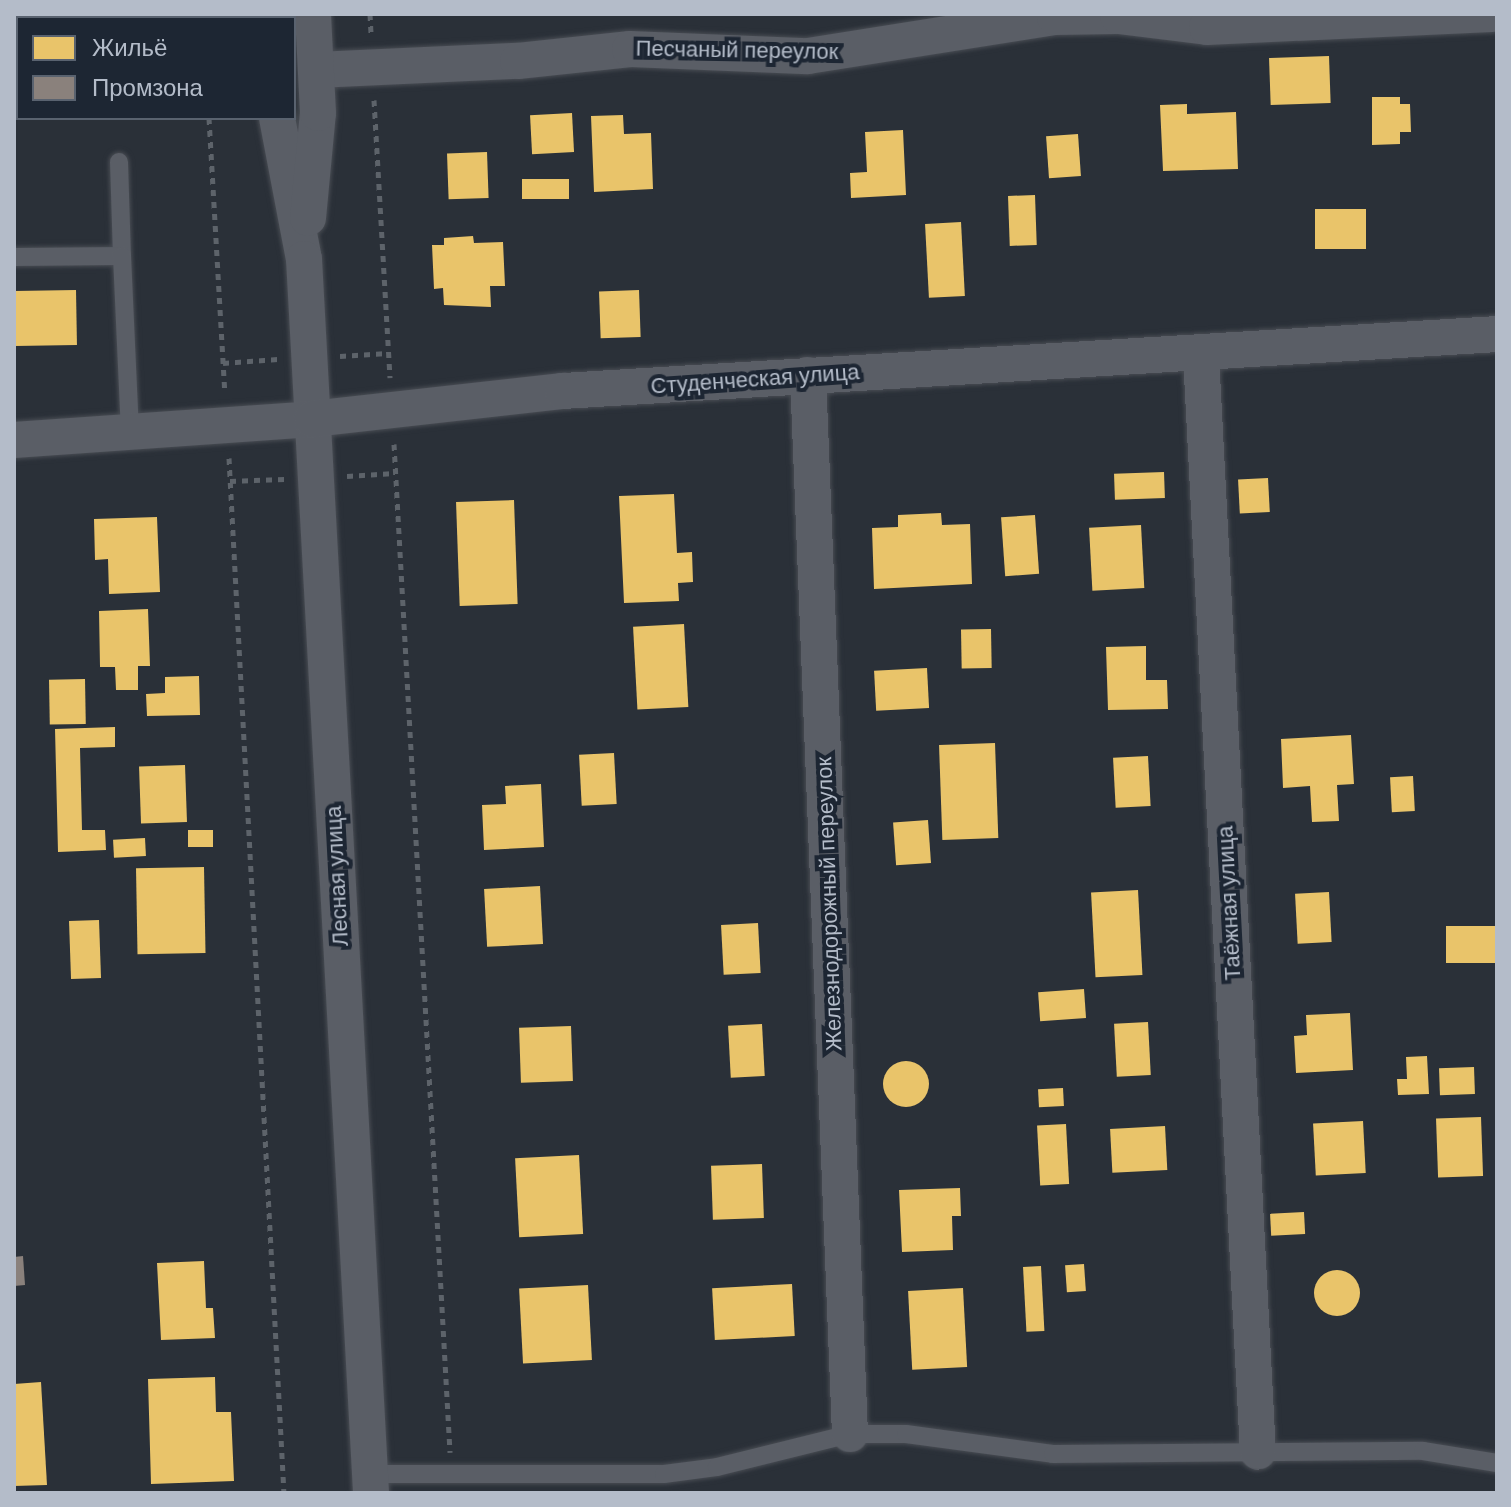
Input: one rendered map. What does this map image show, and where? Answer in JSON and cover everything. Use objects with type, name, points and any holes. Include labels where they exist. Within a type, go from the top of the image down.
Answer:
[{"type":"street","name":"Лесная улица","points":[[304,259],[318,113],[313,14]]},
{"type":"street","name":"Песчаный переулок","points":[[316,70],[518,61],[630,49],[808,56],[1055,17],[1118,16],[1207,27],[1492,14]]},
{"type":"street","name":"Лесная улица","points":[[277,120],[304,259],[370,1484]]},
{"type":"street","name":"Студенческая улица","points":[[14,440],[392,412],[563,391],[1201,355],[1497,334]]},
{"type":"street","name":"Таёжная улица","points":[[1201,355],[1258,1452]]},
{"type":"street","name":"Железнодорожный переулок","points":[[808,375],[850,1434]]},
{"type":"lane","points":[[119,162],[130,431]]},
{"type":"lane","points":[[14,257],[122,256]]},
{"type":"lane","points":[[370,1484],[451,1473],[664,1474],[717,1467],[850,1434],[906,1434],[1053,1454],[1423,1451],[1497,1463]]},
{"type":"path","points":[[370,14],[451,1473]]},
{"type":"path","points":[[209,120],[284,1493]]},
{"type":"building: Жильё","points":[[1329,56],[1331,103],[1271,105],[1269,58]]},
{"type":"building: Жильё","points":[[1372,97],[1400,97],[1400,104],[1410,104],[1411,132],[1400,132],[1400,144],[1372,145]]},
{"type":"building: Жильё","points":[[1187,104],[1187,114],[1236,112],[1238,169],[1163,171],[1160,105]]},
{"type":"building: Жильё","points":[[572,113],[574,152],[532,154],[530,115]]},
{"type":"building: Жильё","points":[[623,115],[624,134],[651,133],[653,189],[594,192],[591,116]]},
{"type":"building: Жильё","points":[[903,130],[906,195],[851,198],[850,173],[867,172],[865,132]]},
{"type":"building: Жильё","points":[[1078,134],[1081,176],[1049,178],[1046,136]]},
{"type":"building: Жильё","points":[[487,152],[489,198],[449,199],[447,153]]},
{"type":"building: Жильё","points":[[522,179],[569,179],[569,199],[522,199]]},
{"type":"building: Жильё","points":[[1035,195],[1037,245],[1010,246],[1008,196]]},
{"type":"building: Жильё","points":[[1315,209],[1366,209],[1366,249],[1315,249]]},
{"type":"building: Жильё","points":[[961,222],[965,296],[929,298],[925,224]]},
{"type":"building: Жильё","points":[[473,236],[474,243],[503,242],[505,286],[490,286],[491,307],[444,305],[443,288],[434,289],[432,245],[444,245],[444,238]]},
{"type":"building: Жильё","points":[[76,290],[77,345],[15,346],[14,291]]},
{"type":"building: Жильё","points":[[639,290],[641,337],[601,338],[599,291]]},
{"type":"building: Жильё","points":[[1164,472],[1165,498],[1115,500],[1114,474]]},
{"type":"building: Жильё","points":[[1268,478],[1270,512],[1240,514],[1238,480]]},
{"type":"building: Жильё","points":[[674,494],[677,553],[692,552],[693,582],[678,583],[679,601],[624,603],[619,496]]},
{"type":"building: Жильё","points":[[514,500],[518,604],[460,606],[456,502]]},
{"type":"building: Жильё","points":[[941,513],[942,525],[970,524],[972,584],[874,589],[872,528],[898,527],[898,515]]},
{"type":"building: Жильё","points":[[1035,515],[1039,574],[1005,576],[1001,517]]},
{"type":"building: Жильё","points":[[157,517],[160,592],[109,594],[108,559],[95,560],[94,519]]},
{"type":"building: Жильё","points":[[1141,525],[1144,588],[1092,591],[1089,528]]},
{"type":"building: Жильё","points":[[148,609],[150,666],[138,666],[138,690],[116,690],[115,667],[100,667],[99,611]]},
{"type":"building: Жильё","points":[[684,624],[688,707],[637,710],[633,627]]},
{"type":"building: Жильё","points":[[991,629],[992,668],[962,669],[961,630]]},
{"type":"building: Жильё","points":[[1146,646],[1146,680],[1167,680],[1168,709],[1108,710],[1106,647]]},
{"type":"building: Жильё","points":[[927,668],[929,708],[876,711],[874,671]]},
{"type":"building: Жильё","points":[[199,676],[200,715],[147,716],[146,694],[165,693],[165,677]]},
{"type":"building: Жильё","points":[[85,679],[86,724],[50,725],[49,680]]},
{"type":"building: Жильё","points":[[115,727],[115,747],[80,748],[82,830],[105,830],[106,850],[58,852],[55,729]]},
{"type":"building: Жильё","points":[[1351,735],[1354,784],[1337,785],[1339,821],[1312,822],[1310,786],[1283,788],[1281,739]]},
{"type":"building: Жильё","points":[[995,743],[998,838],[942,840],[939,745]]},
{"type":"building: Жильё","points":[[614,753],[617,804],[582,806],[579,755]]},
{"type":"building: Жильё","points":[[1148,756],[1151,806],[1116,808],[1113,758]]},
{"type":"building: Жильё","points":[[185,765],[187,822],[141,824],[139,767]]},
{"type":"building: Жильё","points":[[1413,776],[1415,811],[1392,812],[1390,777]]},
{"type":"building: Жильё","points":[[541,784],[544,847],[484,850],[482,805],[506,804],[505,786]]},
{"type":"building: Жильё","points":[[928,820],[931,863],[896,865],[893,822]]},
{"type":"building: Жильё","points":[[188,830],[213,830],[213,847],[188,847]]},
{"type":"building: Жильё","points":[[145,838],[146,856],[114,858],[113,840]]},
{"type":"building: Жильё","points":[[204,867],[206,953],[138,954],[136,868]]},
{"type":"building: Жильё","points":[[540,886],[543,944],[487,947],[484,889]]},
{"type":"building: Жильё","points":[[1138,890],[1142,975],[1096,977],[1091,892]]},
{"type":"building: Жильё","points":[[1329,892],[1332,942],[1298,944],[1295,894]]},
{"type":"building: Жильё","points":[[99,920],[101,978],[71,979],[69,921]]},
{"type":"building: Жильё","points":[[758,923],[761,973],[724,975],[721,925]]},
{"type":"building: Жильё","points":[[1446,926],[1497,926],[1497,963],[1446,963]]},
{"type":"building: Жильё","points":[[1084,989],[1086,1018],[1040,1021],[1038,992]]},
{"type":"building: Жильё","points":[[1350,1013],[1353,1070],[1296,1073],[1294,1036],[1307,1035],[1306,1015]]},
{"type":"building: Жильё","points":[[1148,1022],[1151,1075],[1117,1077],[1114,1024]]},
{"type":"building: Жильё","points":[[762,1024],[765,1076],[731,1078],[728,1026]]},
{"type":"building: Жильё","points":[[571,1026],[573,1081],[521,1083],[519,1028]]},
{"type":"building: Жильё","points":[[1427,1056],[1429,1094],[1398,1095],[1397,1079],[1407,1079],[1406,1057]]},
{"type":"building: Жильё","points":[[906,1061],[922,1068],[929,1084],[922,1100],[906,1107],[890,1100],[883,1084],[890,1068]]},
{"type":"building: Жильё","points":[[1474,1067],[1475,1094],[1440,1095],[1439,1068]]},
{"type":"building: Жильё","points":[[1063,1088],[1064,1106],[1039,1107],[1038,1089]]},
{"type":"building: Жильё","points":[[1481,1117],[1483,1176],[1438,1178],[1436,1119]]},
{"type":"building: Жильё","points":[[1363,1121],[1366,1173],[1316,1176],[1313,1124]]},
{"type":"building: Жильё","points":[[1066,1124],[1069,1184],[1040,1185],[1037,1126]]},
{"type":"building: Жильё","points":[[1165,1126],[1167,1170],[1112,1173],[1110,1129]]},
{"type":"building: Жильё","points":[[579,1155],[583,1234],[519,1237],[515,1158]]},
{"type":"building: Жильё","points":[[762,1164],[764,1218],[713,1220],[711,1166]]},
{"type":"building: Жильё","points":[[960,1188],[961,1216],[952,1216],[953,1250],[902,1252],[899,1190]]},
{"type":"building: Жильё","points":[[1304,1212],[1305,1234],[1271,1236],[1270,1214]]},
{"type":"building: Жильё","points":[[204,1261],[206,1308],[213,1308],[215,1338],[161,1340],[157,1263]]},
{"type":"building: Жильё","points":[[1084,1264],[1086,1291],[1067,1292],[1065,1265]]},
{"type":"building: Жильё","points":[[1041,1266],[1044,1331],[1026,1332],[1023,1267]]},
{"type":"building: Жильё","points":[[1337,1270],[1353,1277],[1360,1293],[1353,1309],[1337,1316],[1321,1309],[1314,1293],[1321,1277]]},
{"type":"building: Жильё","points":[[792,1284],[795,1336],[715,1340],[712,1288]]},
{"type":"building: Жильё","points":[[588,1285],[592,1360],[523,1364],[519,1289]]},
{"type":"building: Жильё","points":[[963,1288],[967,1367],[912,1370],[908,1291]]},
{"type":"building: Жильё","points":[[215,1377],[216,1412],[231,1412],[234,1481],[151,1484],[148,1379]]},
{"type":"building: Жильё","points":[[41,1382],[47,1485],[14,1486],[14,1384]]},
{"type":"building: Промзона","points":[[23,1256],[25,1285],[14,1286],[14,1257]]}]
